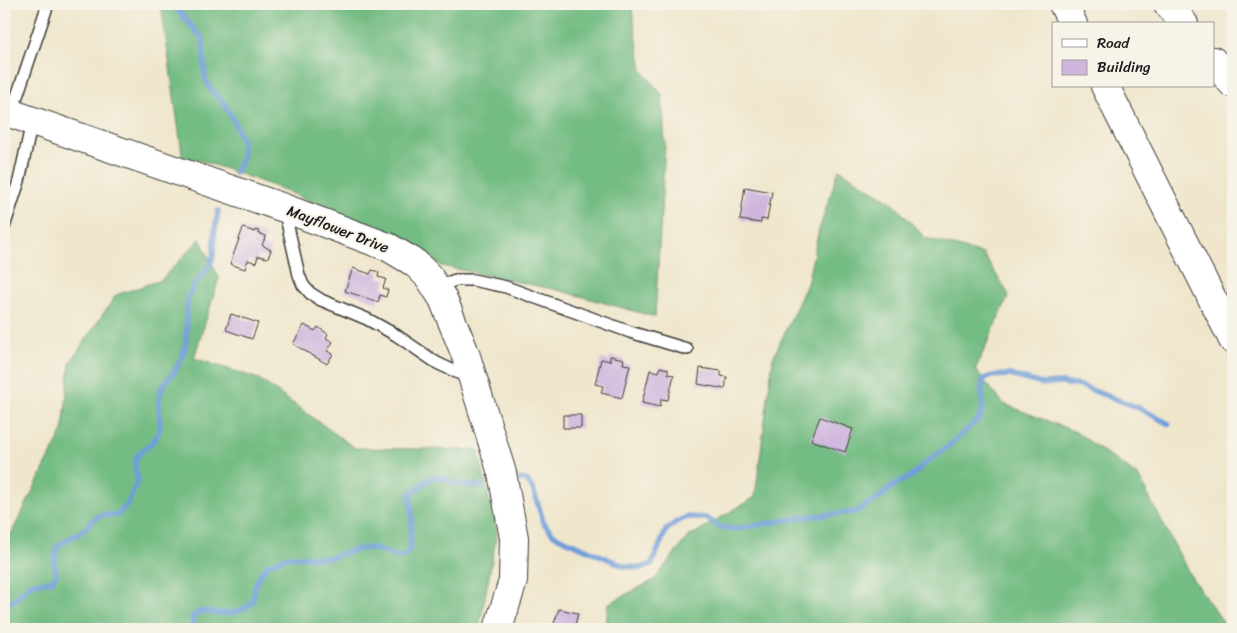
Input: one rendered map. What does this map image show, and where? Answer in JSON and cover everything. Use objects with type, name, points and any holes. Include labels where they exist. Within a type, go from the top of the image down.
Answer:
[{"type":"main road","points":[[1063,4],[1072,22]]},
{"type":"main road","points":[[1168,4],[1182,22]]},
{"type":"main road","points":[[1214,62],[1233,84]]},
{"type":"main road","points":[[1106,88],[1233,340]]},
{"type":"main road","name":"Mayflower Drive","points":[[16,116],[284,208],[388,247],[415,263],[429,277],[443,299],[465,353],[475,380],[502,473],[514,538],[513,581],[498,629]]},
{"type":"lane","points":[[4,227],[19,181],[16,116],[48,4]]},
{"type":"lane","points":[[284,208],[299,275],[303,285],[310,293],[321,300],[367,319],[396,335],[437,363],[475,380]]},
{"type":"lane","points":[[435,286],[456,280],[473,280],[506,287],[630,332],[687,349]]},
{"type":"green space","points":[[161,4],[631,4],[642,70],[662,95],[665,144],[655,317],[562,291],[442,266],[400,243],[285,190],[200,160],[183,160]]},
{"type":"green space","points":[[839,169],[893,203],[925,238],[983,254],[1009,295],[975,370],[1004,404],[1076,432],[1138,476],[1190,575],[1228,629],[606,629],[608,604],[654,580],[687,538],[755,497],[773,358],[807,284],[819,230]]},
{"type":"green space","points":[[200,239],[219,278],[194,358],[259,379],[355,448],[478,450],[497,533],[479,629],[4,629],[4,548],[63,431],[70,363],[116,295],[161,280]]},
{"type":"building","points":[[745,187],[772,192],[767,220],[761,219],[761,223],[740,220]]},
{"type":"building","points":[[243,228],[255,232],[255,230],[259,231],[258,233],[266,236],[262,245],[271,250],[268,258],[258,256],[256,263],[248,260],[245,269],[230,264]]},
{"type":"building","points":[[353,268],[370,274],[372,270],[379,272],[378,277],[386,279],[383,288],[388,290],[386,297],[380,295],[378,302],[345,291]]},
{"type":"building","points":[[231,314],[258,323],[252,339],[226,330]]},
{"type":"building","points":[[304,325],[315,331],[318,327],[328,334],[326,338],[333,342],[327,351],[333,354],[327,364],[293,344]]},
{"type":"building","points":[[610,356],[624,359],[623,364],[630,365],[622,398],[601,393],[603,386],[595,384],[601,359],[610,361]]},
{"type":"building","points":[[660,367],[668,369],[668,374],[674,375],[668,400],[661,399],[660,407],[642,403],[650,370],[659,372]]},
{"type":"building","points":[[700,368],[721,371],[721,376],[727,377],[725,389],[698,384]]},
{"type":"building","points":[[563,415],[581,415],[581,428],[563,428]]},
{"type":"building","points":[[820,417],[853,429],[845,452],[811,440]]},
{"type":"building","points":[[559,609],[578,613],[574,629],[552,629]]},
{"type":"waterway","points":[[172,4],[203,39],[205,77],[210,89],[222,101],[233,119],[242,141],[242,158],[235,173]]},
{"type":"waterway","points":[[4,606],[15,599],[32,583],[52,581],[56,574],[54,562],[57,546],[84,530],[92,520],[102,515],[117,515],[128,504],[138,479],[135,469],[138,455],[152,442],[159,431],[159,400],[161,390],[176,369],[184,351],[187,305],[190,292],[208,268],[213,257],[218,211]]},
{"type":"waterway","points":[[520,479],[526,480],[533,489],[544,524],[554,535],[624,566],[640,568],[652,564],[666,530],[676,522],[687,517],[706,518],[720,527],[734,529],[805,517],[855,512],[876,500],[897,483],[912,476],[980,418],[983,405],[983,379],[992,376],[1010,375],[1042,384],[1061,383],[1081,386],[1139,408],[1169,424]]},
{"type":"waterway","points":[[194,629],[192,617],[200,611],[228,613],[240,611],[252,603],[260,574],[269,564],[290,556],[328,558],[358,549],[372,548],[398,557],[405,556],[410,549],[412,515],[410,494],[432,478],[441,477],[461,485],[482,486]]}]
